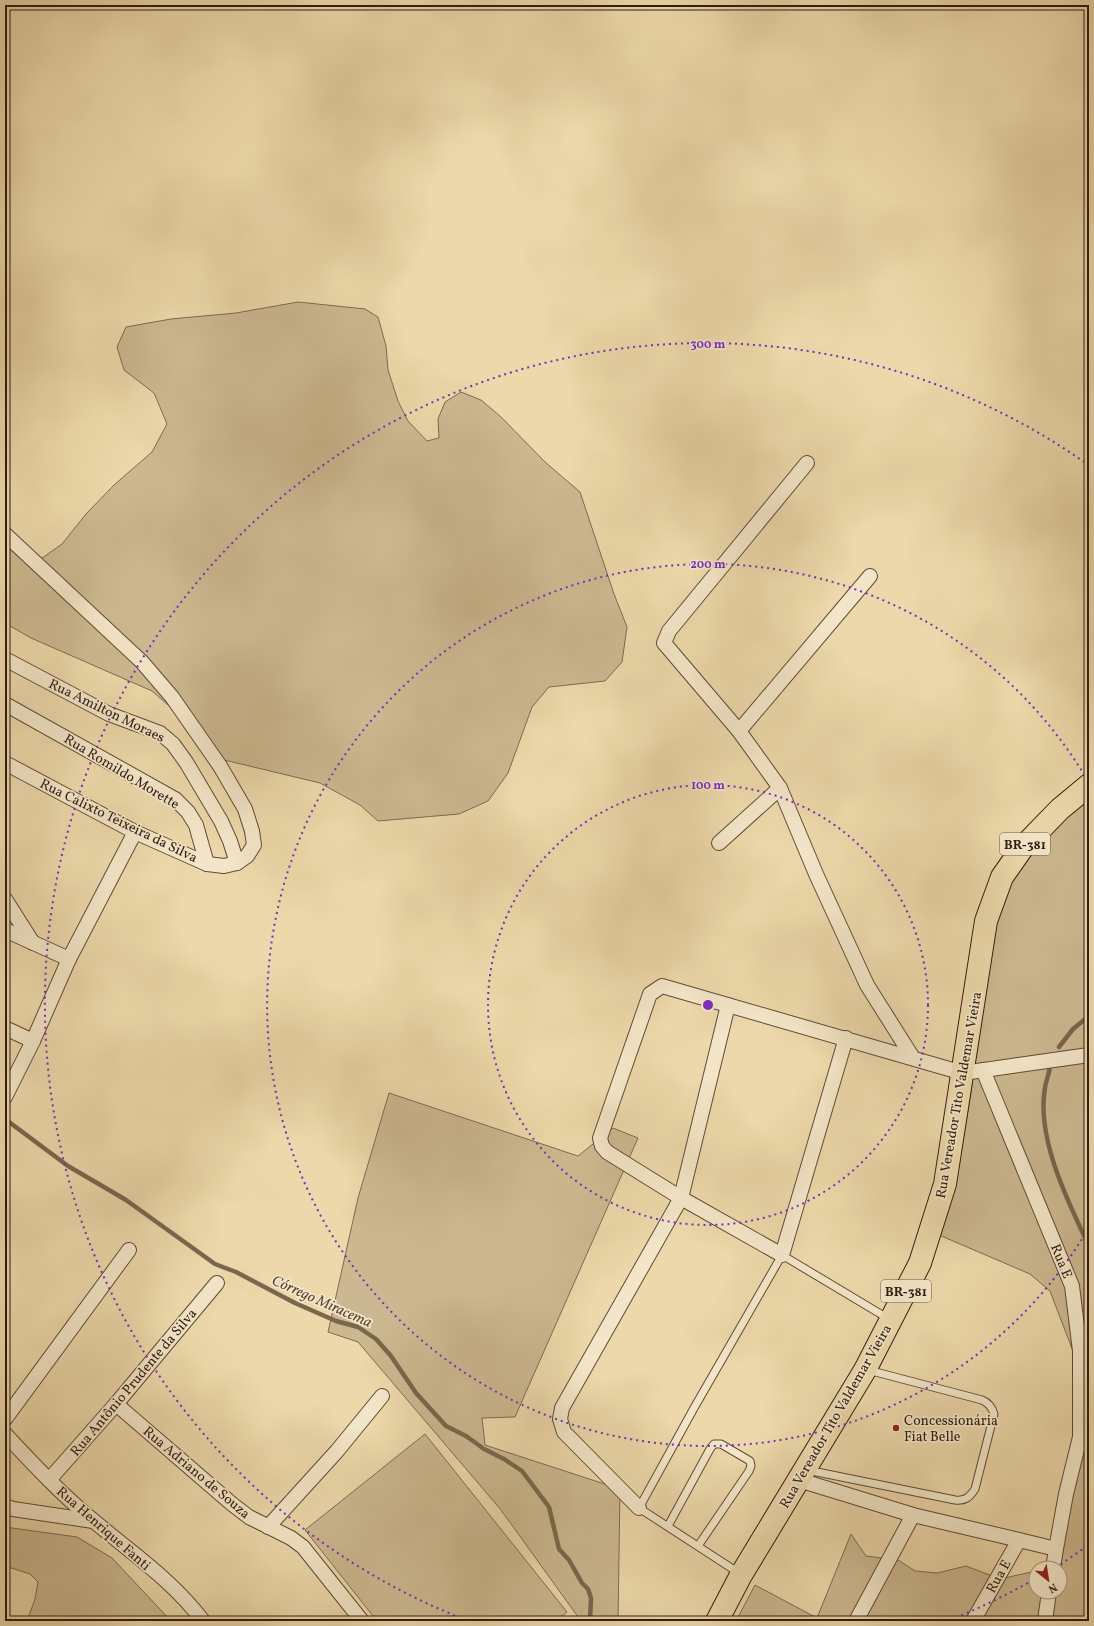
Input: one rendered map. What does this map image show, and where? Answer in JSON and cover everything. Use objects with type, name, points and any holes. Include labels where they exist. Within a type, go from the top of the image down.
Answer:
[{"type":"main road","name":"Rua Vereador Tito Valdemar Vieira","points":[[717,1621],[741,1574],[865,1370],[920,1263],[946,1184],[973,1071],[986,920],[1002,877],[1023,847],[1060,809],[1089,786]]},
{"type":"street","points":[[807,463],[669,631],[664,643],[739,731],[780,788],[816,874],[867,985],[913,1058]]},
{"type":"street","points":[[5,534],[142,662],[172,697],[220,766],[245,810],[252,831],[254,845],[247,856],[237,863]]},
{"type":"street","points":[[739,731],[870,576]]},
{"type":"street","name":"Rua Amilton Moraes","points":[[5,659],[109,714],[160,733],[173,744],[186,762],[221,821],[230,841],[237,863]]},
{"type":"street","name":"Rua Romildo Morette","points":[[5,704],[174,799],[188,812],[196,824],[207,864]]},
{"type":"street","name":"Rua Calixto Teixeira da Silva","points":[[5,763],[135,832],[207,864],[224,866],[237,863]]},
{"type":"street","points":[[719,843],[780,788]]},
{"type":"street","points":[[5,1097],[33,1041],[69,959],[135,832]]},
{"type":"street","points":[[5,900],[33,943]]},
{"type":"street","points":[[5,930],[69,959]]},
{"type":"street","points":[[846,1038],[782,1255],[681,1198],[607,1152],[602,1146],[600,1138],[650,994],[662,986],[846,1038],[913,1058],[973,1071],[1089,1055]]},
{"type":"street","points":[[639,1508],[564,1432],[560,1419],[562,1408],[681,1198],[728,1005]]},
{"type":"street","points":[[5,1028],[33,1041]]},
{"type":"street","name":"Rua E","points":[[973,1071],[1072,1286],[1080,1351],[1080,1437],[1066,1494],[1054,1560]]},
{"type":"street","points":[[5,1418],[129,1250]]},
{"type":"street","name":"Rua Antônio Prudente da Silva","points":[[49,1480],[116,1404],[217,1283]]},
{"type":"street","points":[[268,1527],[337,1451],[382,1396]]},
{"type":"street","name":"Rua Adriano de Souza","points":[[116,1404],[232,1504],[268,1527],[291,1538],[303,1547],[362,1621]]},
{"type":"street","name":"Rua Henrique Fanti","points":[[5,1434],[49,1480],[93,1521],[170,1584],[193,1607],[203,1621]]},
{"type":"street","points":[[802,1475],[913,1515],[1056,1549]]},
{"type":"street","points":[[8,1509],[93,1521]]},
{"type":"street","points":[[856,1621],[913,1515]]},
{"type":"street","name":"Rua E","points":[[973,1621],[1019,1540]]},
{"type":"street","points":[[1045,1621],[1048,1600]]},
{"type":"lane","points":[[741,1574],[639,1508],[694,1408],[782,1255],[891,1320]]},
{"type":"lane","points":[[802,1475],[955,1500],[967,1498],[975,1490],[994,1414],[988,1403],[982,1400],[865,1370]]},
{"type":"lane","points":[[668,1526],[714,1444],[721,1444],[750,1461],[751,1466],[749,1471],[698,1546]]},
{"type":"shaded area","points":[[298,302],[365,309],[378,317],[386,346],[388,370],[398,401],[408,421],[427,441],[439,438],[438,419],[445,402],[461,392],[481,400],[500,416],[545,462],[580,492],[614,594],[627,627],[622,662],[605,681],[549,687],[532,707],[508,773],[488,801],[459,814],[378,821],[360,805],[320,783],[216,758],[198,731],[152,691],[31,638],[5,623],[5,538],[38,561],[62,544],[86,514],[114,485],[152,452],[167,424],[154,393],[124,370],[117,347],[126,327],[171,319],[236,313]]},
{"type":"shaded area","points":[[1089,793],[1089,1621],[736,1621],[755,1585],[817,1618],[851,1534],[866,1556],[898,1560],[915,1571],[937,1573],[966,1566],[1000,1579],[1028,1573],[1028,1600],[1068,1600],[1068,1560],[1049,1560],[1055,1549],[1087,1415],[1073,1351],[1050,1291],[1030,1274],[939,1235],[958,1172],[972,1086],[984,963],[1013,866]]},
{"type":"shaded area","points":[[389,1093],[578,1156],[613,1128],[638,1138],[515,1417],[482,1418],[485,1445],[620,1489],[618,1621],[581,1621],[501,1510],[358,1342],[328,1332],[358,1198]]},
{"type":"shaded area","points":[[425,1434],[567,1612],[556,1621],[377,1621],[305,1530]]},
{"type":"shaded area","points":[[5,1527],[77,1537],[112,1558],[171,1621],[27,1621],[35,1599],[38,1582],[30,1574],[5,1566]]},
{"type":"waterway","points":[[1059,1047],[1073,1029],[1089,1016]]},
{"type":"waterway","points":[[1050,1067],[1045,1088],[1043,1107],[1049,1148],[1063,1190],[1089,1246]]},
{"type":"waterway","name":"Córrego Miracema","points":[[9,1122],[68,1166],[126,1200],[215,1264],[236,1272],[295,1303],[336,1321],[358,1327],[376,1339],[391,1356],[416,1393],[446,1426],[466,1436],[484,1449],[504,1459],[522,1471],[549,1507],[559,1549],[569,1560],[582,1583],[588,1589],[591,1598],[590,1621]]},
{"type":"place","name":"Concessionária Fiat Belle","points":[[896,1428]]}]
